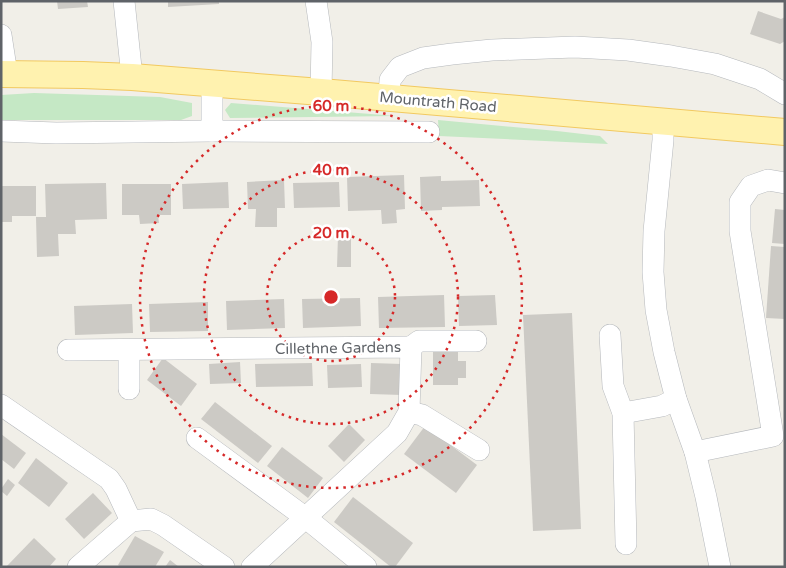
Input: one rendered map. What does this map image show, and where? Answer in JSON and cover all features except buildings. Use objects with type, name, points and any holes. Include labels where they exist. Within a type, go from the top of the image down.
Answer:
[{"type":"main road","name":"Mountrath Road","points":[[4,74],[132,77],[785,132]]},
{"type":"street","points":[[124,1],[132,77]]},
{"type":"street","points":[[316,1],[322,42],[321,92]]},
{"type":"street","points":[[1,35],[4,74]]},
{"type":"street","points":[[389,98],[390,80],[400,66],[423,58],[492,50],[575,47],[628,50],[715,64],[760,79],[785,94]]},
{"type":"street","points":[[212,84],[212,131]]},
{"type":"street","points":[[663,121],[663,140],[654,231],[653,272],[656,310],[676,400],[695,452],[720,567]]},
{"type":"street","points":[[1,131],[56,133],[212,131],[429,132]]},
{"type":"street","points":[[695,452],[779,435],[740,231],[740,202],[750,186],[768,180],[785,183]]},
{"type":"street","points":[[610,335],[613,386],[623,413],[626,544]]},
{"type":"street","points":[[411,347],[419,341],[476,341]]},
{"type":"street","name":"Cillethne Gardens","points":[[68,350],[411,347],[410,405],[397,433],[252,567]]},
{"type":"street","points":[[129,350],[129,389]]},
{"type":"street","points":[[623,413],[662,406],[676,400]]},
{"type":"street","points":[[1,406],[109,479],[116,489],[131,521]]},
{"type":"street","points":[[408,412],[422,415],[479,450]]},
{"type":"street","points":[[197,438],[306,518],[366,567]]},
{"type":"street","points":[[78,567],[131,521],[151,519],[163,525],[224,567]]},
{"type":"green space","points":[[34,93],[160,97],[192,103],[192,116],[181,120],[1,120],[1,95]]},
{"type":"green space","points":[[231,103],[396,116],[230,118],[225,110]]},
{"type":"green space","points":[[438,120],[600,136],[608,144],[439,136]]}]
